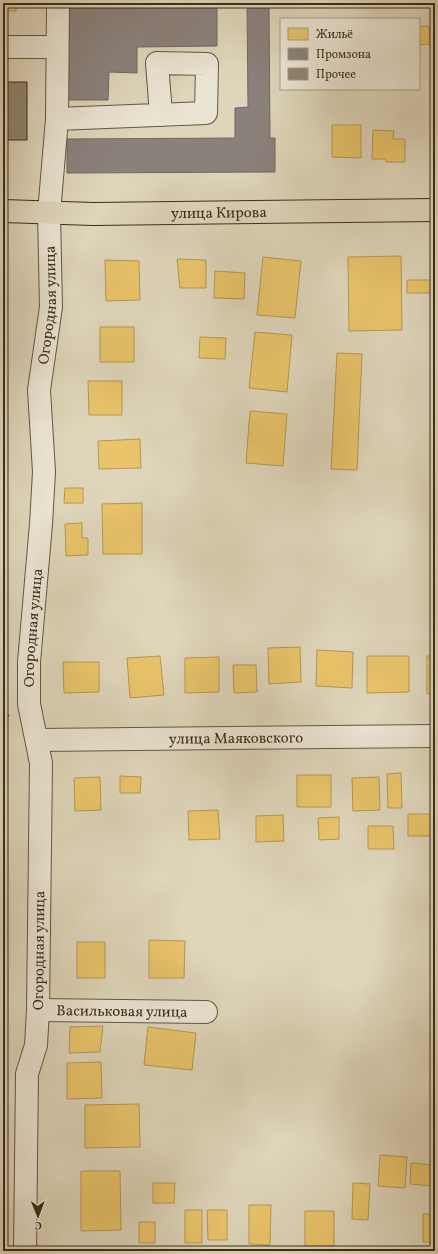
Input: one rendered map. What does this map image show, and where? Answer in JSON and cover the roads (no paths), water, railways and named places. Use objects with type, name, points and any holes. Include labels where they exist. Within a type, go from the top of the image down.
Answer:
[{"type":"main road","name":"улица Кирова","points":[[3,211],[93,214],[435,210]]},
{"type":"street","name":"Огородная улица","points":[[25,1251],[27,1074],[36,1045],[38,1010],[41,763],[29,704],[29,662],[44,472],[39,390],[51,307],[49,213],[57,119],[58,3]]},
{"type":"street","points":[[3,46],[57,47]]},
{"type":"street","points":[[57,119],[162,115]]},
{"type":"street","name":"улица Маяковского","points":[[37,740],[435,736]]},
{"type":"street","name":"Васильковая улица","points":[[38,1010],[206,1012]]}]
